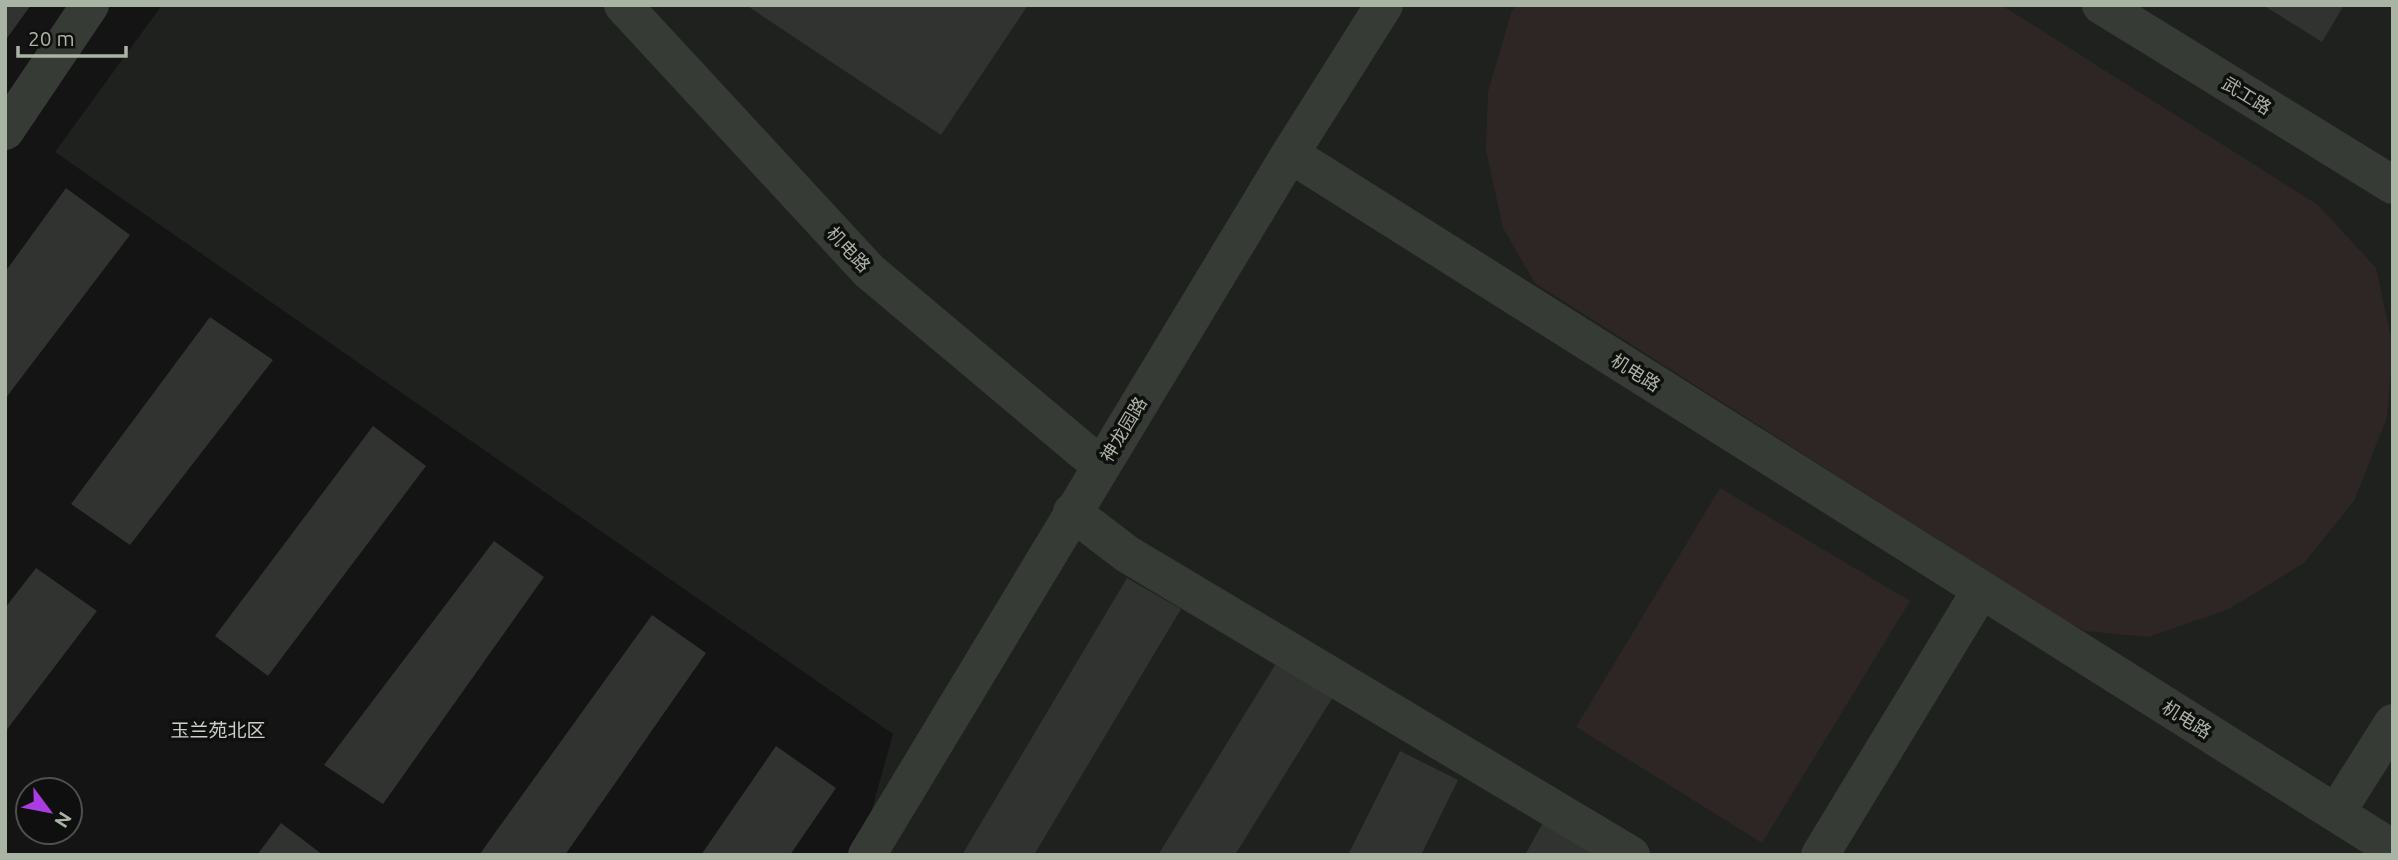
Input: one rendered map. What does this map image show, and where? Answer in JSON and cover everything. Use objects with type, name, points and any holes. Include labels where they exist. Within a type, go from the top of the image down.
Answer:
[{"type":"street","points":[[5,131],[90,5]]},
{"type":"street","name":"机电路","points":[[623,5],[869,271],[1101,466]]},
{"type":"street","name":"神龙园路","points":[[867,855],[1072,512],[1384,5]]},
{"type":"street","name":"武工路","points":[[2101,5],[2393,185]]},
{"type":"street","name":"机电路","points":[[1290,154],[2393,849]]},
{"type":"street","points":[[1072,512],[1127,554],[1631,855]]},
{"type":"street","points":[[1820,855],[1981,590]]},
{"type":"street","points":[[2336,813],[2393,723]]},
{"type":"shaded area","points":[[162,5],[2393,5],[2393,855],[859,855],[893,734],[55,152]]},
{"type":"shaded area","points":[[1516,5],[2001,5],[2318,205],[2376,268],[2393,347],[2387,417],[2354,501],[2304,563],[2229,609],[2148,637],[2085,631],[2062,619],[1535,283],[1503,228],[1486,150],[1488,92],[1511,13]]},
{"type":"shaded area","points":[[1720,488],[1910,601],[1762,843],[1576,727]]},
{"type":"building","points":[[5,5],[31,5],[5,41]]},
{"type":"building","points":[[746,5],[1028,5],[941,135]]},
{"type":"building","points":[[2263,5],[2344,5],[2322,42]]},
{"type":"building","points":[[66,188],[130,235],[5,399],[5,272]]},
{"type":"building","points":[[210,317],[273,360],[130,545],[71,504]]},
{"type":"building","points":[[373,426],[426,466],[268,676],[215,636]]},
{"type":"building","points":[[494,541],[544,577],[383,804],[324,765]]},
{"type":"building","points":[[36,568],[97,611],[5,732],[5,608]]},
{"type":"building","points":[[1127,578],[1181,609],[1034,855],[962,855]]},
{"type":"building","points":[[652,615],[706,653],[565,855],[479,855]]},
{"type":"building","points":[[1280,657],[1336,692],[1235,855],[1158,855]]},
{"type":"building","points":[[776,746],[836,788],[790,855],[701,855]]},
{"type":"building","points":[[1400,751],[1458,780],[1421,855],[1348,855]]},
{"type":"building","points":[[1546,817],[1613,855],[1525,855]]},
{"type":"building","points":[[281,823],[323,855],[257,855]]},
{"type":"district","name":"玉兰苑北区","points":[[218,730]]}]
